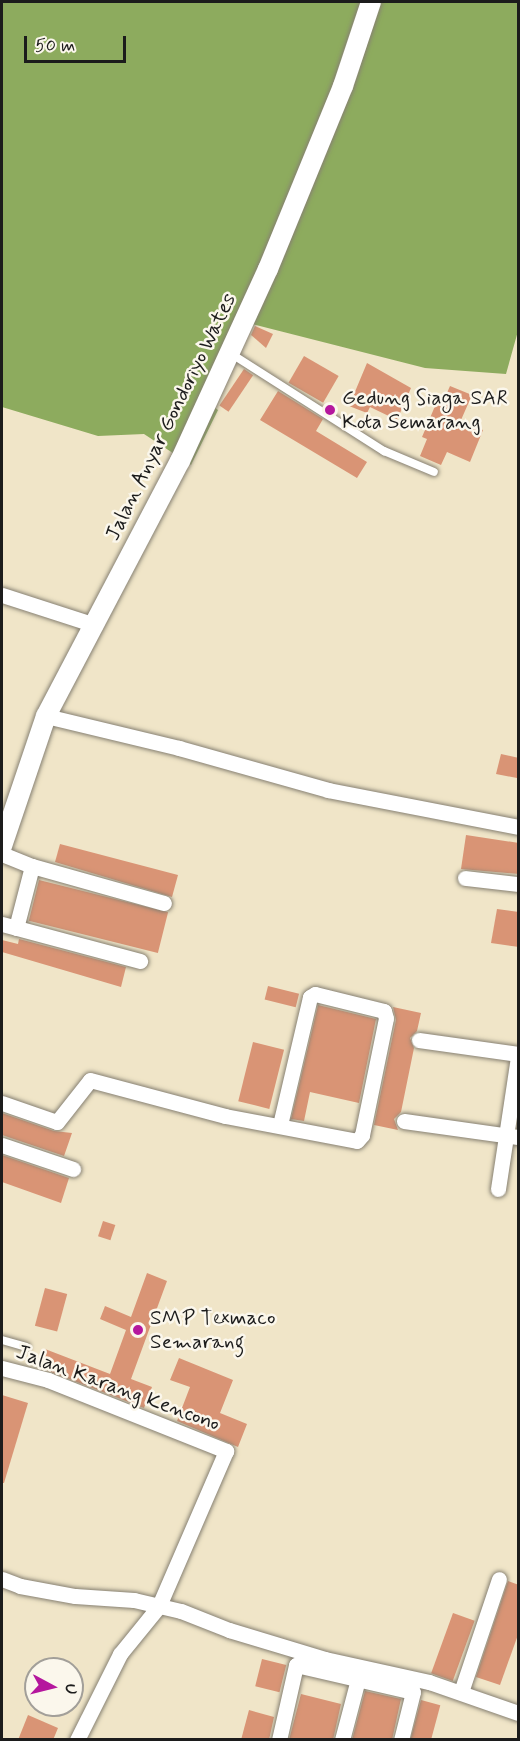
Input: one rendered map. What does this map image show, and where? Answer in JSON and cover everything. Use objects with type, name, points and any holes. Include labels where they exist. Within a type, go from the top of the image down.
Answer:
[{"type":"street","name":"Jalan Anyar Gondoriyo Wates","points":[[2,846],[46,716],[180,461],[268,269],[343,86],[370,2]]},
{"type":"street","points":[[2,596],[95,625]]},
{"type":"street","points":[[46,716],[328,790],[519,827]]},
{"type":"street","points":[[2,854],[33,866],[164,903]]},
{"type":"street","points":[[33,866],[9,926],[140,962]]},
{"type":"street","points":[[465,878],[519,884]]},
{"type":"street","points":[[2,1102],[57,1122],[90,1080],[225,1116],[360,1139],[386,1018],[384,1011],[315,994],[310,997],[280,1125]]},
{"type":"street","points":[[419,1040],[519,1055],[513,1136],[498,1189]]},
{"type":"street","points":[[404,1122],[513,1136]]},
{"type":"street","points":[[2,1145],[74,1169]]},
{"type":"street","name":"Jalan Karang Kencono","points":[[2,1368],[48,1380],[226,1451],[225,1460],[159,1606]]},
{"type":"street","points":[[2,1579],[20,1586],[75,1596],[134,1600],[159,1606],[325,1659],[461,1692],[519,1713]]},
{"type":"street","points":[[461,1692],[499,1579]]},
{"type":"street","points":[[77,1740],[120,1654],[159,1606]]},
{"type":"street","points":[[279,1740],[296,1665],[413,1692],[401,1740]]},
{"type":"street","points":[[342,1740],[358,1679]]},
{"type":"lane","points":[[229,352],[384,451],[434,472]]},
{"type":"lane","points":[[2,1340],[26,1347]]},
{"type":"green space","points":[[2,2],[518,2],[518,331],[506,374],[425,368],[252,324],[210,404],[218,410],[191,465],[144,434],[98,436],[2,407]]},
{"type":"building","points":[[255,326],[273,334],[266,348],[251,335]]},
{"type":"building","points":[[304,356],[339,376],[323,403],[288,383]]},
{"type":"building","points":[[367,363],[411,388],[397,420],[370,407],[367,413],[349,406]]},
{"type":"building","points":[[244,369],[253,375],[229,412],[219,405]]},
{"type":"building","points":[[450,386],[472,395],[461,420],[483,430],[470,462],[447,452],[441,465],[420,456],[427,439],[422,437],[438,399],[443,402]]},
{"type":"building","points":[[278,391],[323,419],[316,431],[367,462],[357,478],[260,420]]},
{"type":"building","points":[[501,754],[519,758],[517,778],[496,774]]},
{"type":"building","points":[[466,835],[519,843],[519,874],[461,869]]},
{"type":"building","points":[[60,844],[178,875],[172,897],[55,862]]},
{"type":"building","points":[[39,880],[168,912],[158,953],[29,921]]},
{"type":"building","points":[[497,909],[519,912],[519,947],[491,943]]},
{"type":"building","points":[[19,939],[126,967],[121,987],[2,952],[2,940],[18,944]]},
{"type":"building","points":[[268,986],[299,994],[296,1007],[265,1000]]},
{"type":"building","points":[[318,1005],[376,1019],[359,1103],[310,1092],[304,1121],[291,1119]]},
{"type":"building","points":[[393,1007],[421,1013],[417,1031],[410,1038],[414,1048],[401,1112],[394,1119],[398,1130],[374,1125],[396,1020]]},
{"type":"building","points":[[253,1042],[284,1050],[269,1109],[238,1101]]},
{"type":"building","points":[[2,1113],[54,1131],[72,1133],[64,1156],[2,1135]]},
{"type":"building","points":[[2,1155],[69,1178],[61,1203],[2,1182]]},
{"type":"building","points":[[103,1221],[115,1225],[110,1240],[98,1236]]},
{"type":"building","points":[[147,1273],[167,1281],[131,1379],[152,1387],[144,1408],[38,1367],[45,1349],[110,1374],[126,1330],[100,1319],[105,1306],[131,1317]]},
{"type":"building","points":[[45,1288],[67,1294],[57,1332],[35,1326]]},
{"type":"building","points":[[179,1358],[233,1380],[220,1413],[247,1424],[238,1447],[177,1421],[190,1387],[170,1380]]},
{"type":"building","points":[[2,1395],[28,1403],[4,1483],[2,1483]]},
{"type":"building","points":[[508,1581],[519,1585],[519,1632],[500,1685],[476,1677]]},
{"type":"building","points":[[453,1613],[475,1621],[453,1681],[431,1673]]},
{"type":"building","points":[[262,1659],[286,1665],[279,1692],[255,1686]]},
{"type":"building","points":[[365,1691],[401,1699],[392,1740],[352,1740]]},
{"type":"building","points":[[301,1694],[341,1704],[333,1740],[289,1740]]},
{"type":"building","points":[[421,1700],[440,1705],[431,1740],[410,1740]]},
{"type":"building","points":[[249,1710],[274,1717],[269,1740],[241,1740]]},
{"type":"building","points":[[27,1717],[33,1717],[58,1728],[53,1740],[18,1740]]},
{"type":"place","name":"Gedung Siaga SAR Kota Semarang","points":[[330,410]]},
{"type":"place","name":"SMP Texmaco Semarang","points":[[138,1330]]}]
